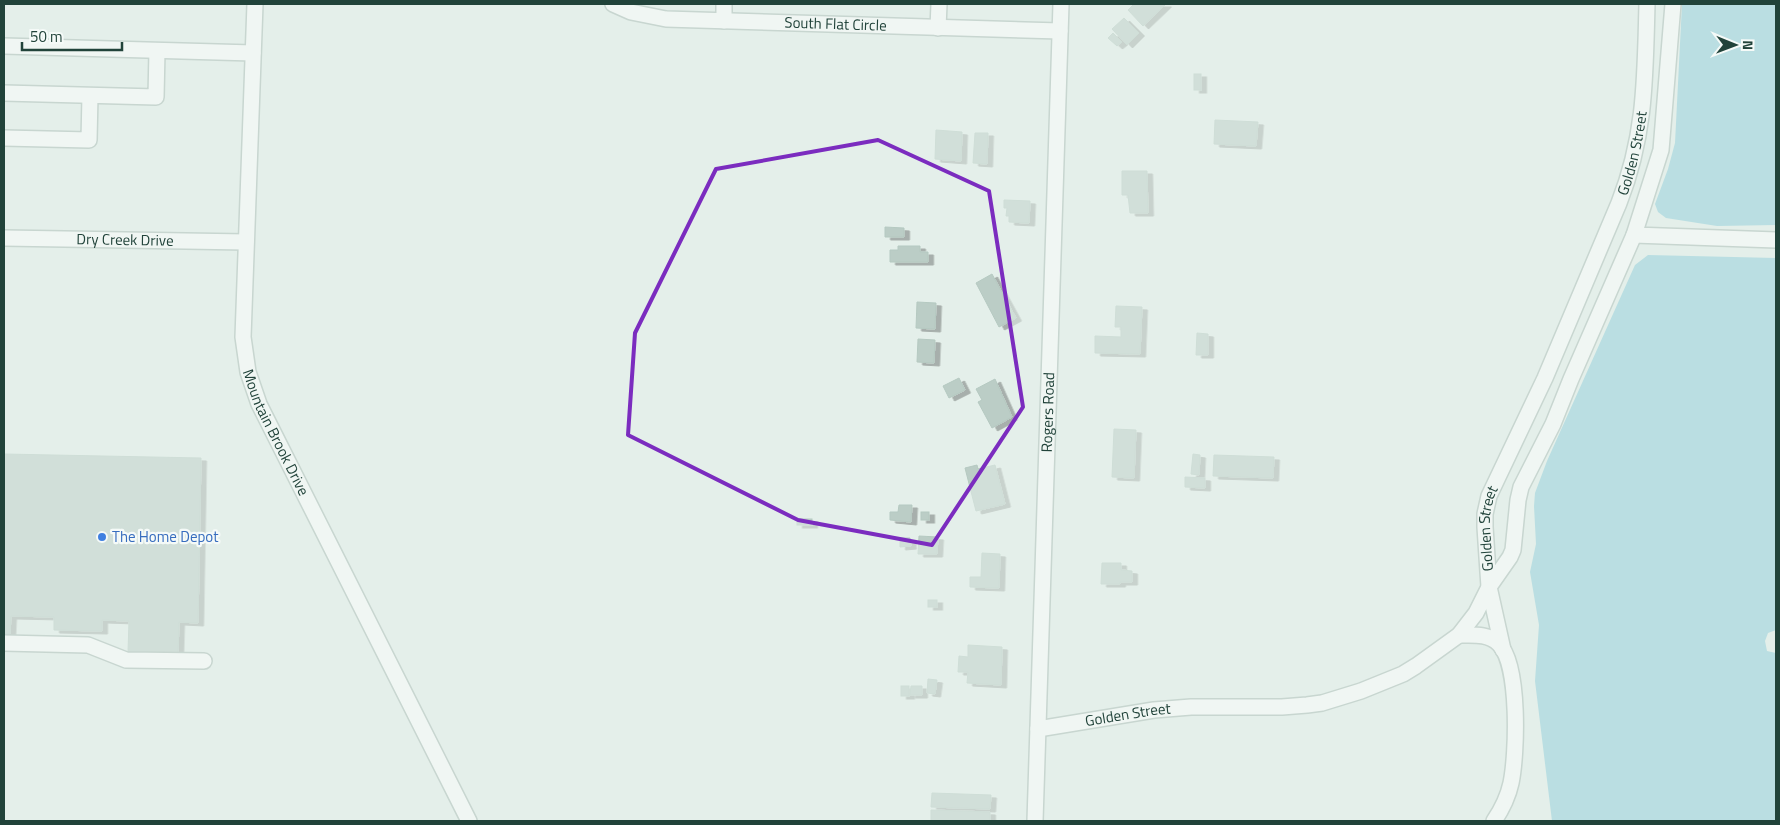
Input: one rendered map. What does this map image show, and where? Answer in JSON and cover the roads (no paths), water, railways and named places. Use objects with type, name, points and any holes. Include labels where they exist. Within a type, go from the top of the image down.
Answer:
[{"type":"street","name":"Mountain Brook Drive","points":[[255,4],[243,337],[248,372],[258,404],[469,821]]},
{"type":"street","name":"South Flat Circle","points":[[613,4],[631,12],[666,19],[1060,31]]},
{"type":"street","points":[[724,4],[724,21]]},
{"type":"street","points":[[938,28],[939,4]]},
{"type":"street","name":"Rogers Road","points":[[1035,821],[1061,4]]},
{"type":"street","name":"Golden Street","points":[[1489,587],[1485,527],[1485,514],[1489,496],[1557,351],[1616,212],[1632,168],[1643,108],[1647,4]]},
{"type":"street","name":"Golden Street","points":[[1038,729],[1154,710],[1282,707],[1322,703],[1361,691],[1403,674],[1459,635],[1476,613],[1489,587],[1510,557],[1513,550],[1520,487],[1553,424],[1634,235],[1661,150],[1673,4]]},
{"type":"street","points":[[4,46],[253,53]]},
{"type":"street","points":[[4,93],[156,97],[157,51]]},
{"type":"street","points":[[4,138],[89,140],[90,96]]},
{"type":"street","points":[[1634,235],[1776,240]]},
{"type":"street","name":"Dry Creek Drive","points":[[4,238],[246,242]]},
{"type":"street","points":[[1489,587],[1512,680],[1515,731],[1512,777],[1507,796],[1494,821]]},
{"type":"street","points":[[1459,635],[1489,638],[1497,642],[1504,650]]},
{"type":"street","points":[[4,643],[88,645],[126,660],[204,661]]},
{"type":"water","points":[[1682,4],[1776,4],[1776,225],[1717,226],[1666,218],[1658,212],[1655,204],[1675,143]]},
{"type":"water","points":[[1648,255],[1776,258],[1776,630],[1768,633],[1765,641],[1767,651],[1776,653],[1776,821],[1552,821],[1535,681],[1539,625],[1530,572],[1536,544],[1535,493],[1547,461],[1635,265]]},
{"type":"place","name":"The Home Depot","points":[[102,537]]}]
